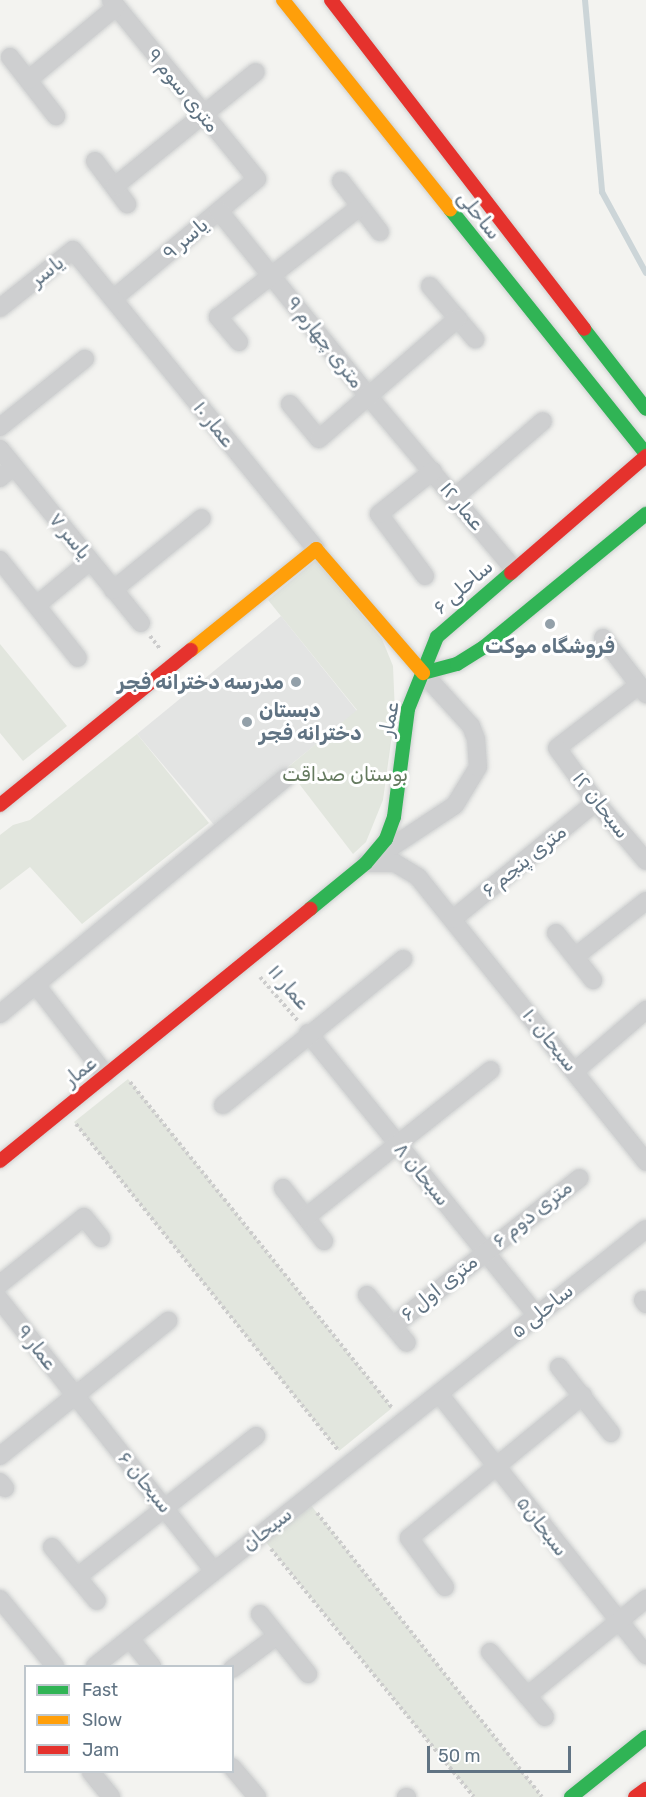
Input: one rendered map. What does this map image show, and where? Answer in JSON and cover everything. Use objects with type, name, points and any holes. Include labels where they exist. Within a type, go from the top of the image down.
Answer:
[{"type":"street","name":"ساحلی","points":[[283,0],[646,455]]},
{"type":"street","points":[[331,0],[646,409]]},
{"type":"street","points":[[28,80],[114,3]]},
{"type":"street","name":"۹ متری سوم","points":[[114,3],[203,116],[257,179]]},
{"type":"street","points":[[10,57],[56,116]]},
{"type":"street","points":[[115,186],[256,72]]},
{"type":"street","points":[[95,161],[127,204]]},
{"type":"street","name":"یاسر ۹","points":[[113,299],[257,179]]},
{"type":"street","points":[[341,181],[380,232]]},
{"type":"street","points":[[239,342],[218,317],[271,273],[360,207]]},
{"type":"street","name":"۹ متری چهارم","points":[[219,211],[369,397],[433,471]]},
{"type":"street","name":"یاسر","points":[[0,308],[73,250],[113,299]]},
{"type":"street","points":[[430,286],[475,339]]},
{"type":"street","name":"عمار ۱۰","points":[[113,299],[316,549]]},
{"type":"street","points":[[290,404],[319,439],[458,318]]},
{"type":"street","points":[[0,427],[85,359]]},
{"type":"street","points":[[455,497],[543,422]]},
{"type":"street","name":"یاسر ۷","points":[[0,449],[7,472],[90,561],[141,623]]},
{"type":"street","name":"ساحلی ۶","points":[[423,673],[437,637],[646,455]]},
{"type":"street","points":[[425,576],[379,514],[433,471]]},
{"type":"street","name":"عمار ۱۲","points":[[433,471],[514,569]]},
{"type":"street","points":[[423,673],[457,664],[484,647],[646,514]]},
{"type":"street","points":[[113,590],[202,518]]},
{"type":"street","points":[[0,805],[316,549],[471,726],[476,739],[478,767],[455,805],[366,864]]},
{"type":"street","points":[[0,560],[38,604],[78,658]]},
{"type":"street","points":[[38,604],[90,561]]},
{"type":"street","points":[[603,638],[643,690]]},
{"type":"street","name":"عمار","points":[[0,1161],[366,864],[386,839],[394,817],[404,765],[403,738],[408,709],[423,673]]},
{"type":"street","name":"سبحان ۱۲","points":[[643,690],[557,748],[596,802],[646,861]]},
{"type":"street","points":[[0,1014],[286,777]]},
{"type":"street","name":"۶ متری پنجم","points":[[453,919],[596,802]]},
{"type":"street","name":"سبحان ۱۰","points":[[366,864],[395,863],[418,877],[646,1162]]},
{"type":"street","points":[[576,957],[646,901]]},
{"type":"street","points":[[556,933],[593,980]]},
{"type":"street","points":[[223,1105],[308,1034],[404,959]]},
{"type":"street","points":[[36,985],[111,1070]]},
{"type":"street","points":[[575,1071],[646,1010]]},
{"type":"street","name":"سبحان ۸","points":[[308,1034],[536,1315]]},
{"type":"street","points":[[306,1216],[491,1070]]},
{"type":"street","name":"۶ متری دوم","points":[[484,1251],[580,1178]]},
{"type":"street","points":[[283,1188],[324,1241]]},
{"type":"street","points":[[0,1284],[84,1217],[101,1238]]},
{"type":"street","name":"ساحلی ۵","points":[[441,1395],[536,1315],[646,1228]]},
{"type":"street","name":"۶ متری اول","points":[[393,1326],[484,1251]]},
{"type":"street","points":[[368,1295],[407,1343]]},
{"type":"street","name":"عمار ۹","points":[[0,1300],[75,1394]]},
{"type":"street","points":[[0,1456],[168,1321]]},
{"type":"street","points":[[559,1367],[611,1433]]},
{"type":"street","name":"سبحان ۶","points":[[75,1394],[214,1571]]},
{"type":"street","name":"سبحان","points":[[96,1665],[306,1498],[441,1395]]},
{"type":"street","name":"سبحان۵","points":[[441,1395],[617,1622],[646,1654]]},
{"type":"street","points":[[445,1587],[409,1538],[583,1395]]},
{"type":"street","points":[[77,1577],[164,1505],[256,1436]]},
{"type":"street","points":[[52,1547],[97,1601]]},
{"type":"street","points":[[0,1599],[54,1665]]},
{"type":"street","points":[[527,1696],[646,1599]]},
{"type":"street","points":[[260,1614],[308,1674]]},
{"type":"street","points":[[234,1668],[277,1636]]},
{"type":"street","points":[[130,1639],[151,1665]]},
{"type":"street","points":[[490,1652],[544,1717]]},
{"type":"street","points":[[571,1797],[646,1737]]},
{"type":"street","points":[[234,1769],[257,1797]]},
{"type":"street","points":[[97,1773],[111,1797]]},
{"type":"street","points":[[636,1797],[646,1789]]},
{"type":"path","points":[[141,623],[172,666]]},
{"type":"path","name":"عمار ۱۱","points":[[246,961],[308,1034]]},
{"type":"path","points":[[111,1070],[392,1408]]},
{"type":"path","points":[[63,1110],[339,1451],[352,1463]]},
{"type":"path","points":[[306,1498],[542,1797]]},
{"type":"path","points":[[260,1535],[474,1797]]},
{"type":"shaded area","name":"دبستان دخترانه فجر","points":[[281,616],[357,711],[215,826],[137,734]]},
{"type":"green space","name":"بوستان صداقت","points":[[316,560],[382,639],[393,666],[395,713],[383,800],[366,842],[353,854],[287,768],[357,710],[268,600]]},
{"type":"green space","points":[[0,644],[67,726],[23,761],[0,733]]},
{"type":"green space","points":[[137,734],[209,823],[82,924],[30,867],[0,890],[0,835],[13,825],[30,820]]},
{"type":"green space","points":[[128,1079],[392,1408],[339,1451],[74,1122]]},
{"type":"green space","points":[[306,1499],[542,1797],[474,1797],[260,1535]]},
{"type":"waterway","points":[[585,0],[602,192],[646,273]]},
{"type":"traffic: fast","points":[[450,209],[646,454]]},
{"type":"traffic: fast","points":[[584,329],[646,409]]},
{"type":"traffic: fast","points":[[423,673],[457,664],[484,647],[646,514]]},
{"type":"traffic: fast","points":[[310,909],[366,863],[386,839],[394,817],[408,709],[437,637],[511,573]]},
{"type":"traffic: fast","points":[[571,1797],[646,1737]]},
{"type":"traffic: slow","points":[[283,0],[450,209]]},
{"type":"traffic: slow","points":[[191,650],[316,549],[423,673]]},
{"type":"traffic: jam","points":[[331,0],[584,329]]},
{"type":"traffic: jam","points":[[511,573],[646,456]]},
{"type":"traffic: jam","points":[[0,805],[191,650]]},
{"type":"traffic: jam","points":[[0,1161],[310,909]]},
{"type":"traffic: jam","points":[[635,1797],[646,1789]]},
{"type":"place","name":"فروشگاه موکت","points":[[550,624]]},
{"type":"place","name":"مدرسه دخترانه فجر","points":[[296,682]]},
{"type":"place","name":"دبستان دخترانه فجر","points":[[247,722]]}]
